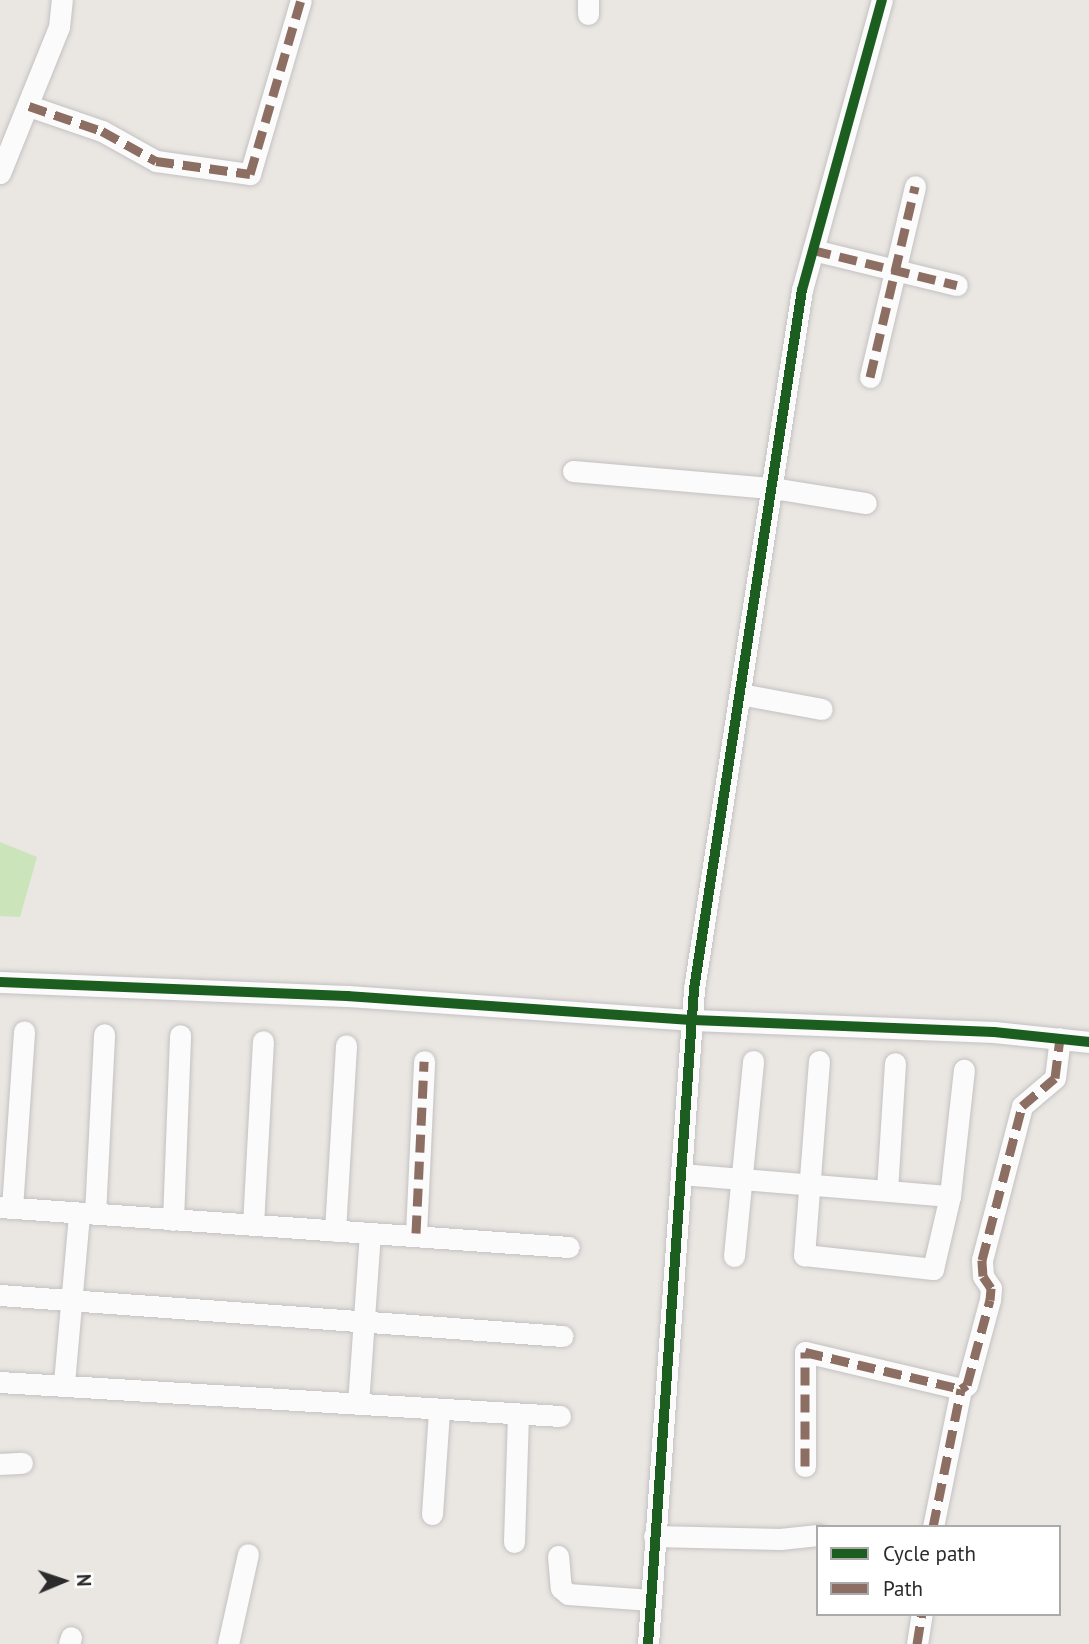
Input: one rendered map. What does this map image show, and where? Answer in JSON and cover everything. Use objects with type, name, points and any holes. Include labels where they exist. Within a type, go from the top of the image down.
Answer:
[{"type":"street","points":[[0,173],[59,27],[62,0]]},
{"type":"street","points":[[29,106],[102,131],[156,161],[250,174],[302,0]]},
{"type":"street","points":[[648,1644],[694,989],[800,303],[882,0]]},
{"type":"street","points":[[870,377],[893,270],[915,186]]},
{"type":"street","points":[[813,250],[957,285]]},
{"type":"street","points":[[573,471],[773,488],[866,503]]},
{"type":"street","points":[[740,694],[822,709]]},
{"type":"street","points":[[0,982],[348,996],[1060,1038],[1089,1042]]},
{"type":"street","points":[[24,1031],[6,1207],[335,1231],[416,1233],[569,1247]]},
{"type":"street","points":[[64,1383],[71,1300],[87,1214],[104,1034]]},
{"type":"street","points":[[173,1220],[180,1034]]},
{"type":"street","points":[[933,1525],[961,1389],[967,1385],[990,1300],[991,1288],[983,1276],[982,1260],[1022,1107],[1055,1078],[1060,1038]]},
{"type":"street","points":[[253,1225],[263,1041]]},
{"type":"street","points":[[335,1231],[346,1045]]},
{"type":"street","points":[[416,1233],[424,1061]]},
{"type":"street","points":[[734,1256],[753,1061]]},
{"type":"street","points":[[819,1061],[804,1255],[933,1269],[950,1196],[964,1070]]},
{"type":"street","points":[[887,1190],[895,1063]]},
{"type":"street","points":[[681,1174],[950,1196]]},
{"type":"street","points":[[358,1404],[370,1233]]},
{"type":"street","points":[[0,1295],[563,1336]]},
{"type":"street","points":[[805,1466],[805,1352],[961,1389]]},
{"type":"street","points":[[0,1382],[64,1383],[560,1416]]},
{"type":"street","points":[[432,1514],[439,1410]]},
{"type":"street","points":[[514,1542],[518,1415]]},
{"type":"street","points":[[0,1464],[22,1463]]},
{"type":"street","points":[[654,1536],[780,1539],[816,1535]]},
{"type":"street","points":[[228,1644],[248,1554]]},
{"type":"street","points":[[558,1556],[561,1588],[568,1594],[651,1600]]},
{"type":"street","points":[[917,1644],[922,1616]]},
{"type":"green space","points":[[0,842],[37,857],[20,917],[0,916]]},
{"type":"marked path","points":[[29,106],[102,131],[156,161],[250,174],[301,0]]},
{"type":"marked path","points":[[870,377],[915,186]]},
{"type":"marked path","points":[[813,250],[957,285]]},
{"type":"marked path","points":[[805,1466],[805,1352],[961,1389],[967,1385],[990,1300],[991,1288],[983,1276],[982,1260],[1022,1106],[1055,1078],[1060,1038]]},
{"type":"marked path","points":[[416,1233],[424,1061]]},
{"type":"marked path","points":[[933,1525],[961,1389]]},
{"type":"marked path","points":[[917,1644],[922,1616]]},
{"type":"cycle path","points":[[648,1644],[694,989],[802,290],[882,0]]},
{"type":"cycle path","points":[[0,982],[348,996],[693,1020],[994,1032],[1089,1042]]}]
